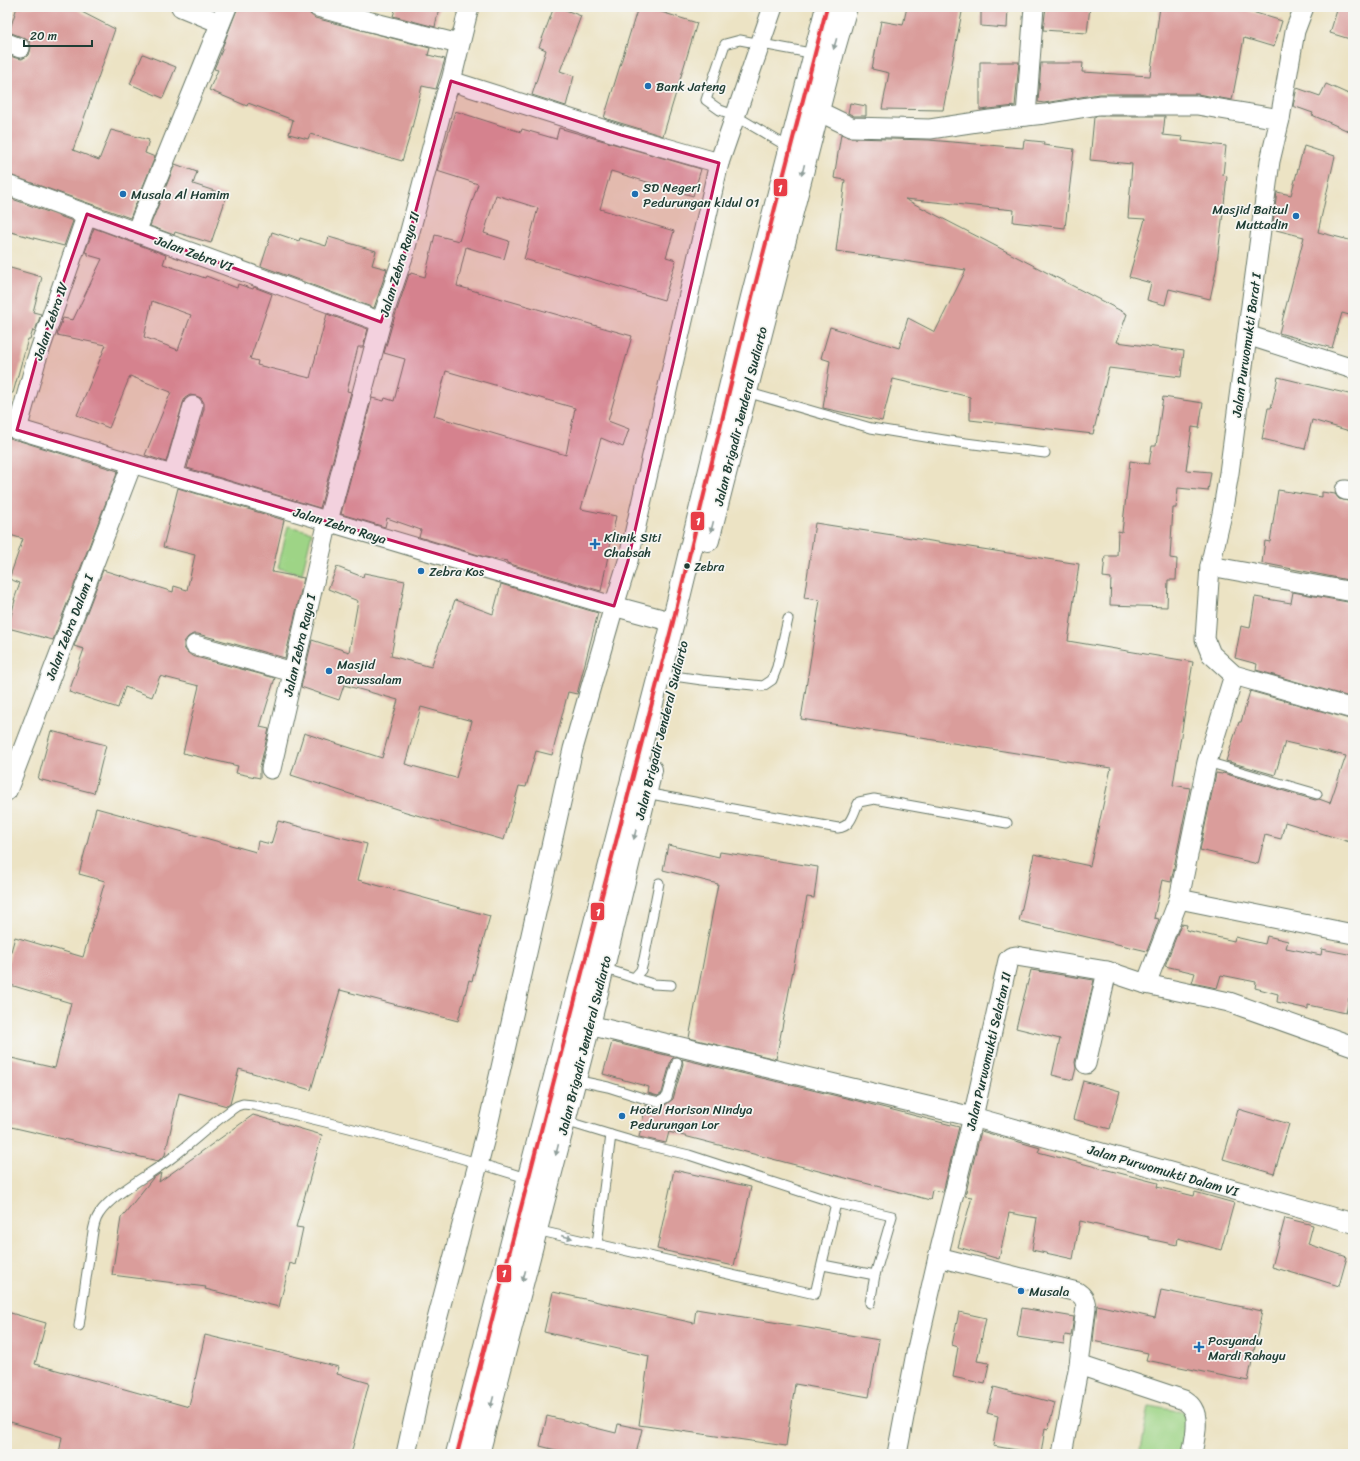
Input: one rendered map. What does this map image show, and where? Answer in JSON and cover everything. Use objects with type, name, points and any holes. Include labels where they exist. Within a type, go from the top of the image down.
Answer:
[{"type":"main road","name":"Jalan Brigadir Jenderal Sudiarto","points":[[474,1454],[565,1121],[674,676],[746,392],[760,300],[792,148],[827,7]]},
{"type":"main road","name":"Jalan Brigadir Jenderal Sudiarto","points":[[474,1454],[529,1179],[673,622],[760,300],[818,111],[846,7]]},
{"type":"street","points":[[136,232],[224,15],[181,7]]},
{"type":"street","points":[[318,7],[459,44]]},
{"type":"street","name":"Jalan Zebra Raya II","points":[[328,521],[381,322],[404,254],[446,94],[451,81],[469,7]]},
{"type":"street","points":[[406,1454],[429,1350],[486,1134],[573,749],[628,561],[719,163],[734,115],[773,7]]},
{"type":"street","points":[[1026,116],[1034,7]]},
{"type":"street","name":"Jalan Purwomukti Barat I","points":[[1234,675],[1211,654],[1205,638],[1210,566],[1222,514],[1229,473],[1269,168],[1280,119],[1296,31],[1304,7]]},
{"type":"street","points":[[451,81],[608,132],[719,163]]},
{"type":"street","points":[[818,111],[852,127],[930,129],[1100,105],[1197,105],[1280,119]]},
{"type":"street","name":"Jalan Zebra VI","points":[[7,185],[381,322]]},
{"type":"street","name":"Jalan Zebra IV","points":[[12,428],[87,214]]},
{"type":"street","points":[[1248,335],[1353,369]]},
{"type":"street","points":[[173,476],[193,406]]},
{"type":"street","name":"Jalan Zebra Raya","points":[[12,428],[614,606],[673,622]]},
{"type":"street","name":"Jalan Zebra Dalam I","points":[[7,791],[132,464]]},
{"type":"street","name":"Jalan Zebra Raya I","points":[[271,769],[328,521]]},
{"type":"street","points":[[1210,566],[1353,592]]},
{"type":"street","points":[[195,645],[293,672]]},
{"type":"street","points":[[1146,984],[1179,899],[1207,762],[1234,675],[1353,709]]},
{"type":"street","points":[[1179,899],[1353,934]]},
{"type":"street","name":"Jalan Purwomukti Selatan II","points":[[897,1454],[916,1353],[938,1257],[973,1117],[1008,960],[1011,957],[1016,956],[1107,972],[1146,984],[1229,1002],[1353,1046]]},
{"type":"street","points":[[1086,1064],[1107,972]]},
{"type":"street","name":"Jalan Purwomukti Dalam VI","points":[[589,1025],[973,1117],[1353,1223]]},
{"type":"street","points":[[938,1257],[1077,1292],[1085,1300],[1086,1307],[1080,1365],[1062,1454]]},
{"type":"street","points":[[1080,1365],[1184,1400],[1194,1409],[1195,1414],[1196,1428],[1192,1454]]},
{"type":"lane","points":[[792,148],[734,115],[720,110],[706,100],[725,44],[740,40],[816,54]]},
{"type":"lane","points":[[746,392],[871,428],[950,441],[1045,453]]},
{"type":"lane","points":[[674,676],[763,686],[772,680],[777,666],[788,619]]},
{"type":"lane","points":[[1207,762],[1317,794]]},
{"type":"lane","points":[[645,793],[838,828],[844,828],[849,824],[859,802],[874,799],[1007,823]]},
{"type":"lane","points":[[634,978],[640,970],[644,959],[658,883]]},
{"type":"lane","points":[[603,968],[653,984],[671,986]]},
{"type":"lane","points":[[575,1080],[608,1087],[659,1102],[667,1097],[677,1062]]},
{"type":"lane","points":[[79,1326],[94,1225],[98,1215],[106,1206],[126,1190],[169,1161],[236,1106],[243,1104],[252,1105],[314,1119],[478,1162],[529,1179]]},
{"type":"lane","points":[[565,1121],[638,1143],[689,1155],[836,1203],[892,1216],[875,1275],[870,1303]]},
{"type":"lane","points":[[597,1244],[611,1135]]},
{"type":"lane","points":[[536,1230],[815,1294],[823,1265],[836,1203]]},
{"type":"lane","points":[[823,1265],[875,1275]]},
{"type":"highlighted area","points":[[451,81],[621,135],[719,163],[628,561],[614,606],[17,430],[36,361],[87,214],[381,322],[404,254]]},
{"type":"green space","points":[[288,526],[312,532],[302,574],[278,568]]},
{"type":"green space","points":[[1149,1406],[1189,1413],[1181,1454],[1140,1454]]},
{"type":"building","points":[[17,7],[72,7],[115,29],[73,150],[99,160],[111,130],[149,140],[145,153],[155,157],[130,218],[7,174],[7,55],[22,59],[30,52],[31,47],[29,41],[9,32]]},
{"type":"building","points":[[238,7],[306,7],[310,14],[315,18],[430,48],[428,55],[445,59],[436,89],[422,86],[411,132],[402,161],[310,134],[308,139],[289,134],[293,120],[248,103],[247,106],[209,90],[218,70],[214,69]]},
{"type":"building","points":[[396,7],[439,7],[435,27],[393,16]]},
{"type":"building","points":[[554,7],[558,7],[581,16],[560,71],[574,76],[566,106],[532,95],[546,50],[539,47]]},
{"type":"building","points":[[638,7],[645,7],[697,23],[663,136],[604,118]]},
{"type":"building","points":[[907,7],[963,7],[943,110],[882,109],[889,73],[872,69],[881,21],[903,25]]},
{"type":"building","points":[[981,7],[1008,7],[1007,28],[981,26]]},
{"type":"building","points":[[1046,7],[1090,7],[1087,33],[1043,30]]},
{"type":"building","points":[[1160,7],[1236,7],[1282,21],[1274,47],[1244,38],[1232,100],[1197,94],[1099,94],[1044,103],[1038,102],[1041,63],[1083,63],[1082,72],[1150,76]]},
{"type":"building","points":[[1338,7],[1353,7],[1353,40],[1330,33]]},
{"type":"building","points":[[143,54],[176,67],[163,98],[130,84]]},
{"type":"building","points":[[980,62],[1019,62],[1015,106],[980,110]]},
{"type":"building","points":[[1326,84],[1353,96],[1353,133],[1312,115],[1313,113],[1293,106],[1297,88],[1320,96]]},
{"type":"building","points":[[850,103],[866,106],[866,116],[854,116],[848,113]]},
{"type":"building","points":[[455,111],[521,132],[522,129],[556,139],[559,128],[701,169],[693,196],[611,171],[600,209],[674,231],[666,257],[676,260],[664,300],[524,259],[538,208],[496,195],[484,233],[509,241],[504,259],[466,247],[457,286],[632,336],[608,421],[629,429],[623,447],[601,438],[581,509],[616,516],[601,591],[507,563],[507,561],[485,557],[419,537],[421,530],[387,518],[385,527],[341,514],[372,398],[384,401],[385,398],[394,401],[405,359],[384,353],[409,274],[410,275],[411,273],[425,277],[435,235],[459,241],[478,184],[437,171]],"holes":[[[446,371],[575,408],[566,455],[434,416]]]},
{"type":"building","points":[[1165,116],[1163,135],[1183,137],[1182,141],[1226,146],[1223,175],[1227,176],[1216,271],[1210,299],[1169,289],[1165,305],[1147,300],[1151,283],[1129,277],[1145,219],[1128,218],[1132,164],[1090,160],[1094,117]]},
{"type":"building","points":[[841,134],[851,138],[929,140],[1023,148],[1024,140],[1044,142],[1043,145],[1074,149],[1065,228],[1013,222],[1014,210],[905,199],[1127,314],[1117,342],[1184,351],[1181,377],[1109,368],[1093,434],[970,420],[970,397],[893,379],[882,421],[823,408],[830,361],[821,358],[830,327],[899,348],[908,318],[935,332],[966,270],[836,251],[845,180],[834,178]]},
{"type":"building","points":[[1304,146],[1335,156],[1318,232],[1353,241],[1353,316],[1342,313],[1332,348],[1279,333],[1304,237],[1272,229],[1277,192],[1291,195]]},
{"type":"building","points":[[175,164],[197,172],[193,184],[227,195],[211,243],[175,232],[174,235],[150,226]]},
{"type":"building","points":[[7,197],[73,221],[64,246],[7,231]]},
{"type":"building","points":[[94,228],[166,255],[163,264],[205,278],[206,276],[237,288],[238,284],[253,289],[254,287],[272,294],[250,359],[258,361],[257,365],[310,378],[327,314],[368,329],[363,347],[358,347],[347,391],[351,392],[320,508],[187,468],[204,409],[204,403],[201,398],[196,396],[190,395],[185,398],[166,462],[145,455],[171,392],[130,376],[109,428],[77,415],[106,345],[57,335],[63,318],[73,320],[102,259],[88,255],[88,253],[85,252]],"holes":[[[152,301],[191,315],[178,350],[144,337]]]},
{"type":"building","points":[[272,232],[299,241],[300,238],[326,246],[329,237],[376,251],[372,265],[387,269],[374,308],[261,266]]},
{"type":"building","points":[[7,267],[42,277],[33,312],[41,314],[35,331],[33,330],[30,339],[28,339],[13,393],[7,393]]},
{"type":"building","points":[[1278,377],[1353,395],[1353,432],[1312,420],[1305,449],[1262,439],[1268,408],[1271,408]]},
{"type":"building","points":[[1163,397],[1203,403],[1199,428],[1192,427],[1186,470],[1211,472],[1208,491],[1178,488],[1176,508],[1173,508],[1170,558],[1177,559],[1176,580],[1168,580],[1167,607],[1110,605],[1111,578],[1103,577],[1105,556],[1117,556],[1118,531],[1122,532],[1130,461],[1149,464],[1152,446],[1156,446]]},
{"type":"building","points":[[7,437],[118,471],[53,640],[8,628],[14,600],[20,583],[9,579],[23,539],[7,534]]},
{"type":"building","points":[[178,488],[284,520],[272,572],[304,578],[285,658],[198,634],[193,634],[184,642],[184,648],[192,656],[275,678],[260,727],[269,729],[260,767],[260,778],[236,773],[238,766],[183,753],[199,686],[160,676],[152,697],[125,687],[118,708],[69,692],[84,649],[74,646],[103,570],[173,592],[174,586],[187,590],[195,555],[163,547]]},
{"type":"building","points":[[1278,490],[1322,497],[1322,492],[1335,494],[1339,499],[1353,502],[1353,581],[1262,563],[1265,541],[1270,542]]},
{"type":"building","points":[[815,523],[1079,564],[1068,641],[1193,662],[1173,785],[1190,788],[1171,882],[1162,880],[1154,918],[1159,919],[1147,951],[1019,921],[1034,854],[1090,866],[1111,768],[801,719],[820,600],[804,598]]},
{"type":"building","points":[[337,567],[363,577],[364,573],[405,581],[391,656],[431,667],[455,600],[493,614],[501,584],[598,613],[577,694],[568,692],[552,755],[536,751],[526,787],[519,786],[504,840],[406,812],[291,775],[304,733],[382,758],[398,700],[344,685],[339,700],[301,687],[312,640],[349,652],[358,601],[328,589]],"holes":[[[421,707],[472,721],[456,778],[405,764]]]},
{"type":"building","points":[[1293,592],[1353,603],[1353,698],[1256,670],[1257,664],[1235,658],[1241,626],[1250,628],[1255,597],[1291,603]]},
{"type":"building","points":[[1250,691],[1353,720],[1353,843],[1285,822],[1281,839],[1265,835],[1258,864],[1200,850],[1216,773],[1223,773],[1330,803],[1346,756],[1285,742],[1275,775],[1226,761],[1239,722],[1241,722]]},
{"type":"building","points":[[51,731],[106,745],[94,793],[38,779]]},
{"type":"building","points":[[96,808],[256,852],[258,841],[271,844],[278,821],[367,844],[358,880],[490,916],[472,981],[469,980],[458,1021],[340,990],[311,1090],[239,1069],[230,1104],[227,1106],[179,1093],[165,1155],[158,1161],[7,1126],[7,1057],[55,1068],[71,1003],[7,984],[7,966],[15,937],[83,957],[105,881],[79,874]]},
{"type":"building","points":[[668,845],[719,857],[720,852],[818,867],[814,898],[807,897],[776,1059],[689,1038],[718,884],[663,870]]},
{"type":"building","points":[[1181,924],[1187,925],[1186,930],[1234,941],[1235,937],[1265,944],[1267,936],[1288,941],[1286,948],[1321,955],[1322,949],[1353,955],[1353,999],[1349,998],[1346,1013],[1308,1005],[1308,1009],[1277,1002],[1278,994],[1255,988],[1256,982],[1221,975],[1217,988],[1192,983],[1195,973],[1165,966]]},
{"type":"building","points":[[1031,970],[1094,980],[1075,1062],[1076,1068],[1073,1080],[1052,1075],[1060,1039],[1016,1028]]},
{"type":"building","points":[[612,1042],[674,1057],[671,1060],[662,1093],[658,1096],[648,1093],[649,1087],[603,1074]]},
{"type":"building","points":[[682,1059],[959,1127],[943,1192],[932,1190],[930,1200],[669,1132],[666,1143],[639,1137],[646,1105],[658,1108],[662,1107],[673,1099],[683,1064]]},
{"type":"building","points":[[1083,1081],[1120,1091],[1110,1129],[1073,1119]]},
{"type":"building","points":[[1238,1109],[1289,1124],[1274,1174],[1223,1159]]},
{"type":"building","points":[[253,1115],[322,1135],[296,1227],[303,1228],[295,1265],[290,1263],[279,1307],[205,1289],[206,1287],[112,1275],[121,1218],[153,1178],[161,1173],[159,1182]]},
{"type":"building","points":[[981,1131],[1040,1148],[1038,1152],[1158,1183],[1157,1187],[1194,1196],[1195,1192],[1234,1203],[1221,1250],[1178,1238],[1177,1245],[1080,1221],[1073,1259],[1032,1250],[1037,1218],[1009,1213],[999,1259],[958,1247],[972,1197],[965,1196]]},
{"type":"building","points":[[674,1170],[751,1187],[734,1266],[657,1249]]},
{"type":"building","points":[[1285,1218],[1313,1225],[1308,1244],[1347,1257],[1339,1286],[1272,1267]]},
{"type":"building","points":[[1161,1290],[1262,1311],[1248,1381],[1146,1360],[1148,1353],[1093,1341],[1097,1305],[1155,1318]]},
{"type":"building","points":[[553,1292],[694,1323],[696,1309],[879,1340],[869,1397],[795,1384],[786,1446],[639,1425],[649,1356],[544,1332]]},
{"type":"building","points":[[1022,1308],[1074,1317],[1071,1336],[1065,1335],[1064,1344],[1017,1337]]},
{"type":"building","points":[[7,1312],[46,1323],[35,1364],[189,1407],[205,1335],[339,1367],[337,1374],[369,1383],[351,1454],[59,1454],[62,1437],[7,1421]]},
{"type":"building","points":[[959,1312],[986,1318],[977,1361],[989,1363],[985,1384],[953,1377],[958,1347],[952,1345]]},
{"type":"building","points":[[994,1387],[1055,1403],[1048,1429],[1045,1428],[1041,1454],[993,1446],[998,1416],[987,1413]]},
{"type":"building","points":[[547,1416],[616,1433],[618,1424],[642,1429],[636,1454],[572,1454],[540,1446]]},
{"type":"transit line","name":"1","points":[[457,1454],[673,622],[752,297],[827,7]]},
{"type":"place","name":"Bank Jateng","points":[[648,86]]},
{"type":"place","name":"Musala Al Hamim","points":[[123,194]]},
{"type":"place","name":"SD Negeri Pedurungan kidul 01","points":[[635,194]]},
{"type":"place","name":"Masjid Baitul Muttadin","points":[[1296,216]]},
{"type":"place","name":"Klinik Siti Chabsah","points":[[595,544]]},
{"type":"place","name":"Zebra","points":[[687,566]]},
{"type":"place","name":"Zebra Kos","points":[[421,571]]},
{"type":"place","name":"Masjid Darussalam","points":[[329,671]]},
{"type":"place","name":"Hotel Horison Nindya Pedurungan Lor","points":[[622,1116]]},
{"type":"place","name":"Musala","points":[[1021,1291]]},
{"type":"place","name":"Posyandu Mardi Rahayu","points":[[1199,1347]]}]
